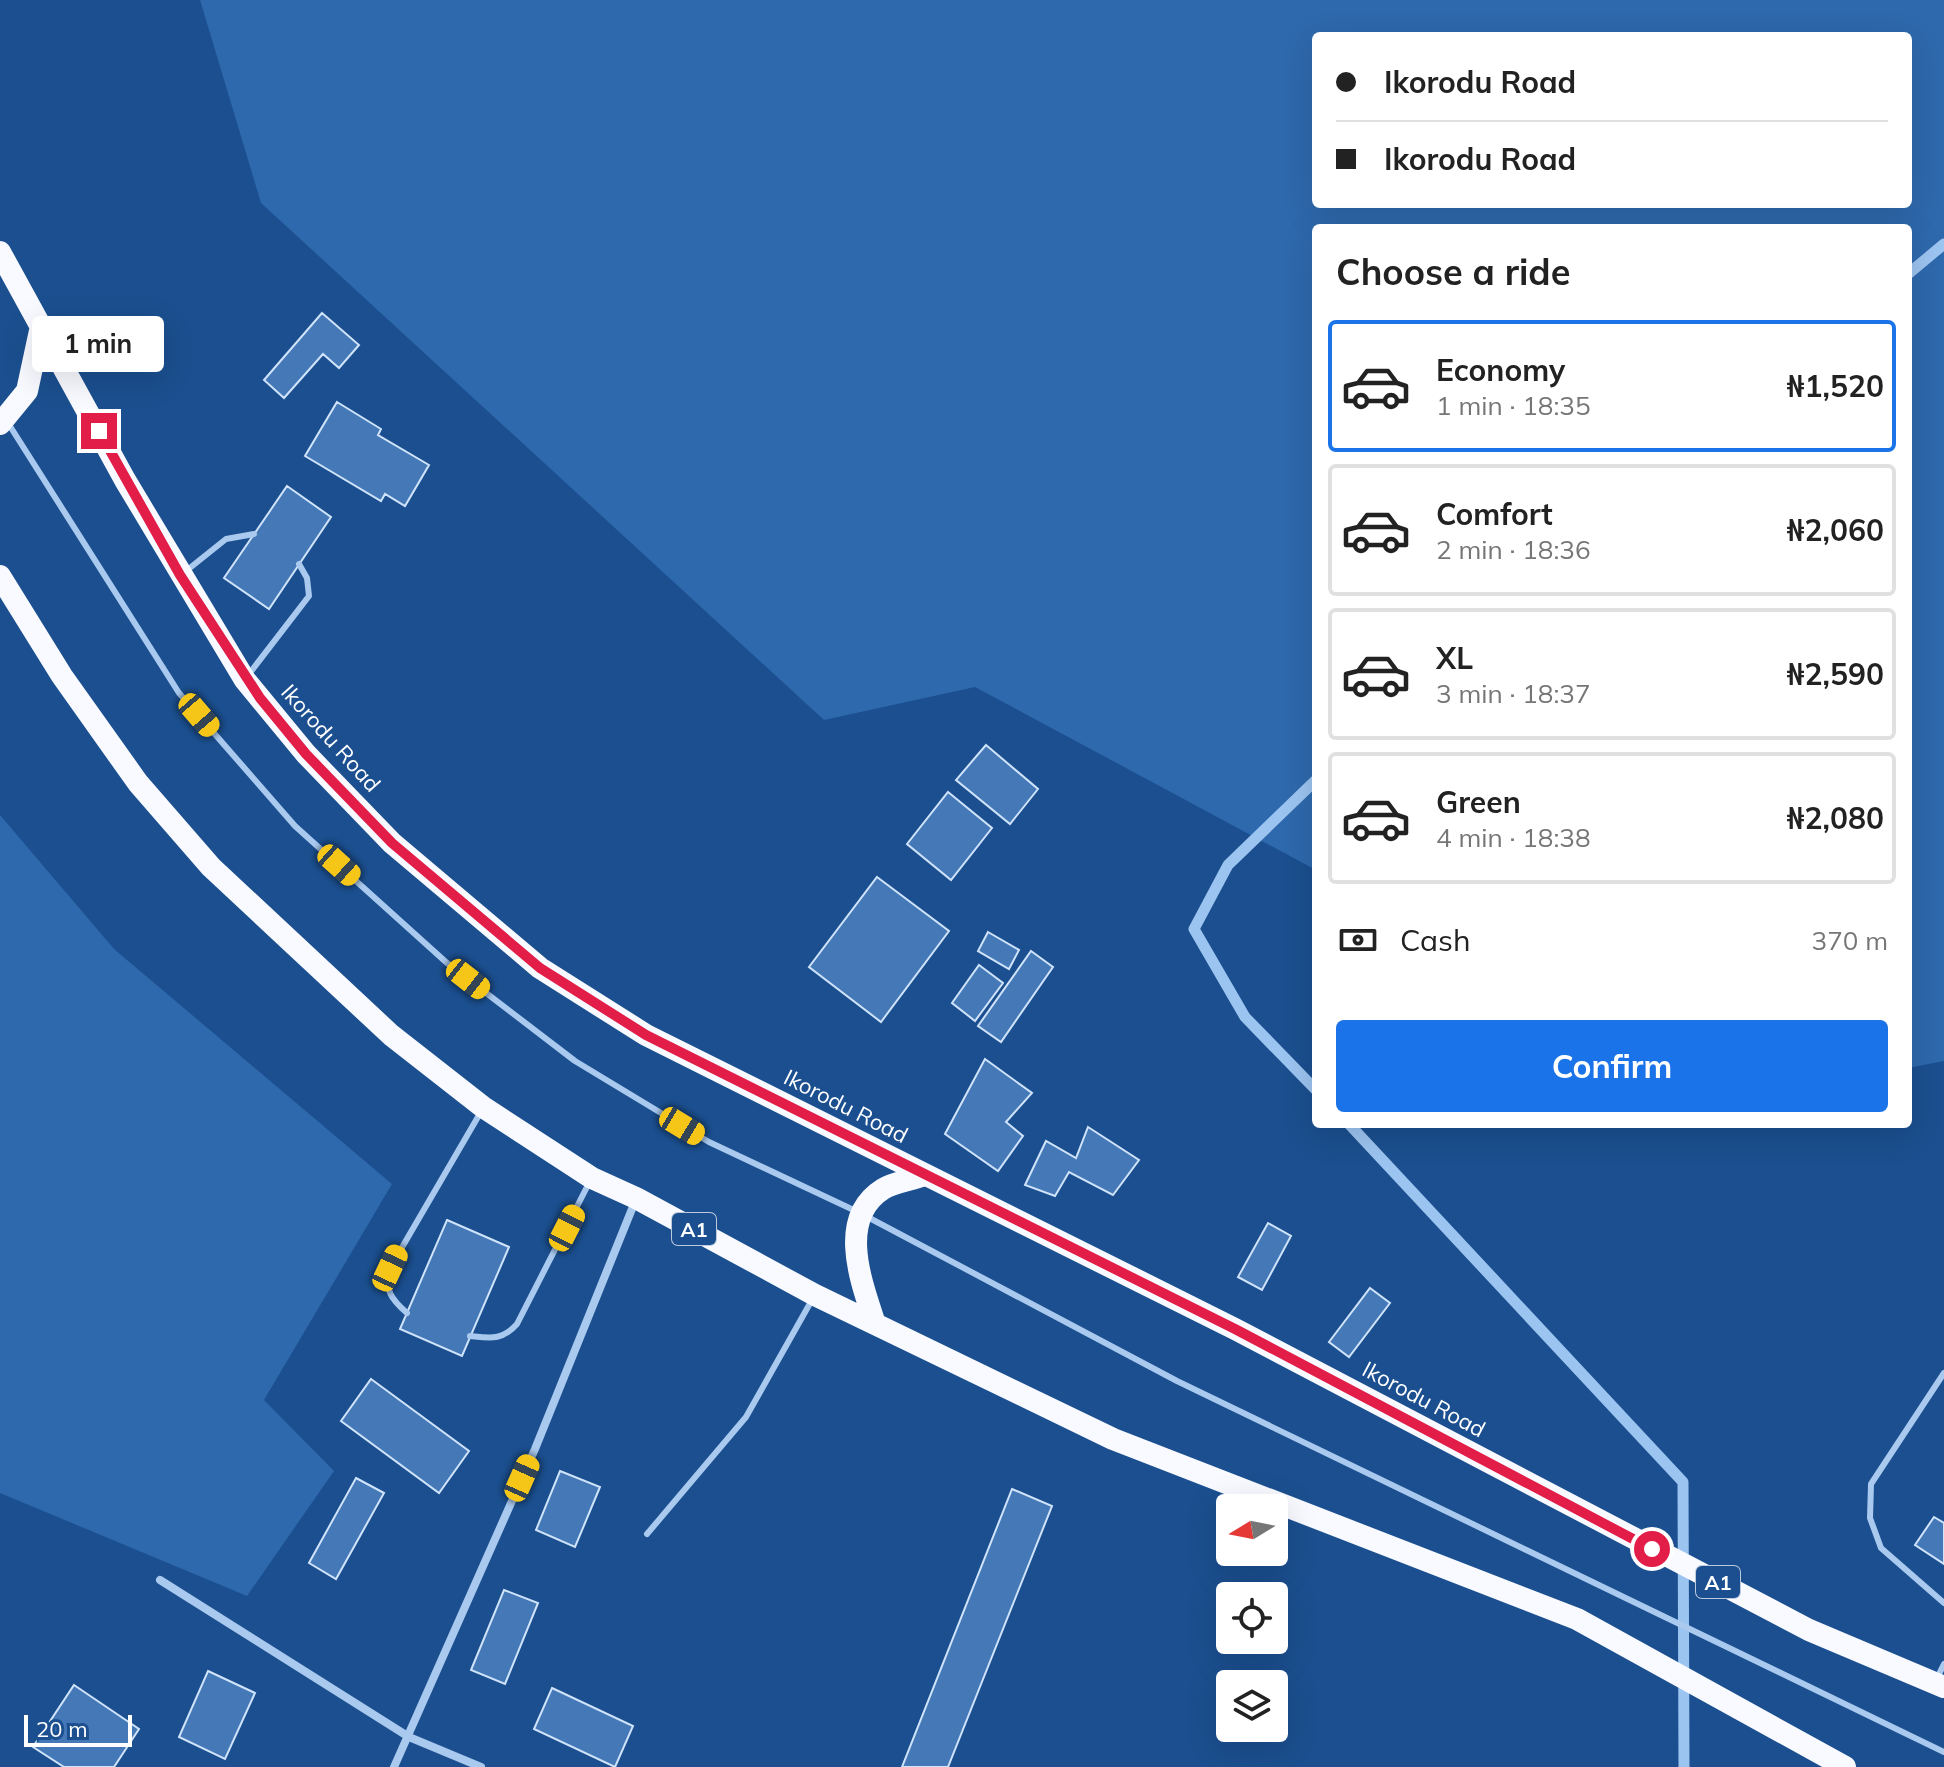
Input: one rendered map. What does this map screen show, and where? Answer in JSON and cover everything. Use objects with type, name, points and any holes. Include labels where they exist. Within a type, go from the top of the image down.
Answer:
[{"type":"highway","name":"Ikorodu Road","points":[[0,252],[180,575],[245,680],[306,754],[392,843],[540,968],[646,1035],[1235,1329],[1809,1630],[1941,1678]]},
{"type":"highway","points":[[2,418],[27,391],[41,326]]},
{"type":"highway","name":"A1","points":[[0,576],[62,676],[138,783],[211,867],[391,1035],[483,1107],[592,1178],[636,1198],[815,1295],[1113,1439],[1577,1619],[1845,1767]]},
{"type":"highway","points":[[874,1321],[856,1265],[860,1213],[883,1189],[924,1175]]},
{"type":"street","points":[[394,1767],[535,1449],[636,1198]]},
{"type":"street","points":[[160,1580],[409,1737],[481,1767]]},
{"type":"lane","points":[[2,418],[179,693],[295,826],[447,963],[575,1061],[709,1142],[860,1213],[1177,1381],[1599,1583],[1781,1676],[1944,1752]]},
{"type":"lane","points":[[180,575],[226,539],[254,534]]},
{"type":"lane","points":[[245,680],[309,596],[307,578],[299,564]]},
{"type":"lane","points":[[407,1313],[389,1293],[386,1281],[390,1268],[483,1107]]},
{"type":"lane","points":[[470,1336],[495,1339],[508,1334],[517,1324],[592,1178]]},
{"type":"lane","points":[[647,1534],[746,1417],[815,1295]]},
{"type":"lane","points":[[1944,1373],[1871,1484],[1870,1518],[1881,1548],[1944,1603]]},
{"type":"lane","points":[[1795,1738],[1826,1767]]},
{"type":"shaded area","points":[[200,0],[1944,0],[1944,1061],[1912,1067],[1912,224],[1312,224],[1312,868],[975,687],[824,720],[261,203]]},
{"type":"shaded area","points":[[0,815],[114,949],[392,1184],[264,1400],[334,1471],[247,1596],[0,1493]]},
{"type":"building","points":[[322,313],[359,345],[339,368],[323,354],[284,398],[264,380]]},
{"type":"building","points":[[337,402],[381,429],[378,435],[429,465],[405,506],[385,494],[381,501],[305,456]]},
{"type":"building","points":[[287,486],[331,517],[269,609],[224,578]]},
{"type":"building","points":[[986,745],[1038,789],[1010,824],[956,780]]},
{"type":"building","points":[[948,792],[992,828],[951,880],[907,844]]},
{"type":"building","points":[[877,877],[949,931],[881,1022],[809,967]]},
{"type":"building","points":[[988,932],[1019,950],[1009,969],[978,951]]},
{"type":"building","points":[[1031,951],[1053,967],[1001,1042],[978,1026]]},
{"type":"building","points":[[979,965],[1003,983],[975,1021],[952,1003]]},
{"type":"building","points":[[985,1059],[1032,1093],[1006,1122],[1023,1136],[998,1171],[945,1134]]},
{"type":"building","points":[[1088,1127],[1139,1160],[1113,1195],[1069,1172],[1055,1196],[1025,1185],[1046,1141],[1076,1158]]},
{"type":"building","points":[[447,1220],[509,1247],[462,1356],[400,1329]]},
{"type":"building","points":[[1268,1223],[1291,1236],[1262,1290],[1238,1277]]},
{"type":"building","points":[[1370,1288],[1390,1303],[1349,1357],[1329,1342]]},
{"type":"building","points":[[371,1379],[469,1451],[439,1493],[341,1421]]},
{"type":"building","points":[[560,1471],[600,1487],[575,1547],[536,1530]]},
{"type":"building","points":[[356,1478],[384,1493],[336,1579],[309,1563]]},
{"type":"building","points":[[1012,1489],[1052,1506],[948,1767],[902,1767]]},
{"type":"building","points":[[1934,1517],[1944,1523],[1944,1564],[1915,1545]]},
{"type":"building","points":[[504,1590],[538,1603],[505,1684],[471,1670]]},
{"type":"building","points":[[208,1671],[255,1693],[225,1759],[179,1737]]},
{"type":"building","points":[[74,1685],[139,1729],[114,1767],[64,1767],[33,1747]]},
{"type":"building","points":[[552,1688],[633,1726],[615,1767],[534,1729]]},
{"type":"waterway","points":[[1912,271],[1944,244]]},
{"type":"waterway","points":[[1312,784],[1228,865],[1194,929],[1245,1017],[1312,1086]]},
{"type":"waterway","points":[[1353,1128],[1683,1482],[1684,1767]]},
{"type":"route","points":[[99,431],[180,575],[245,680],[306,754],[392,843],[540,968],[646,1035],[1235,1329],[1652,1549]]}]
